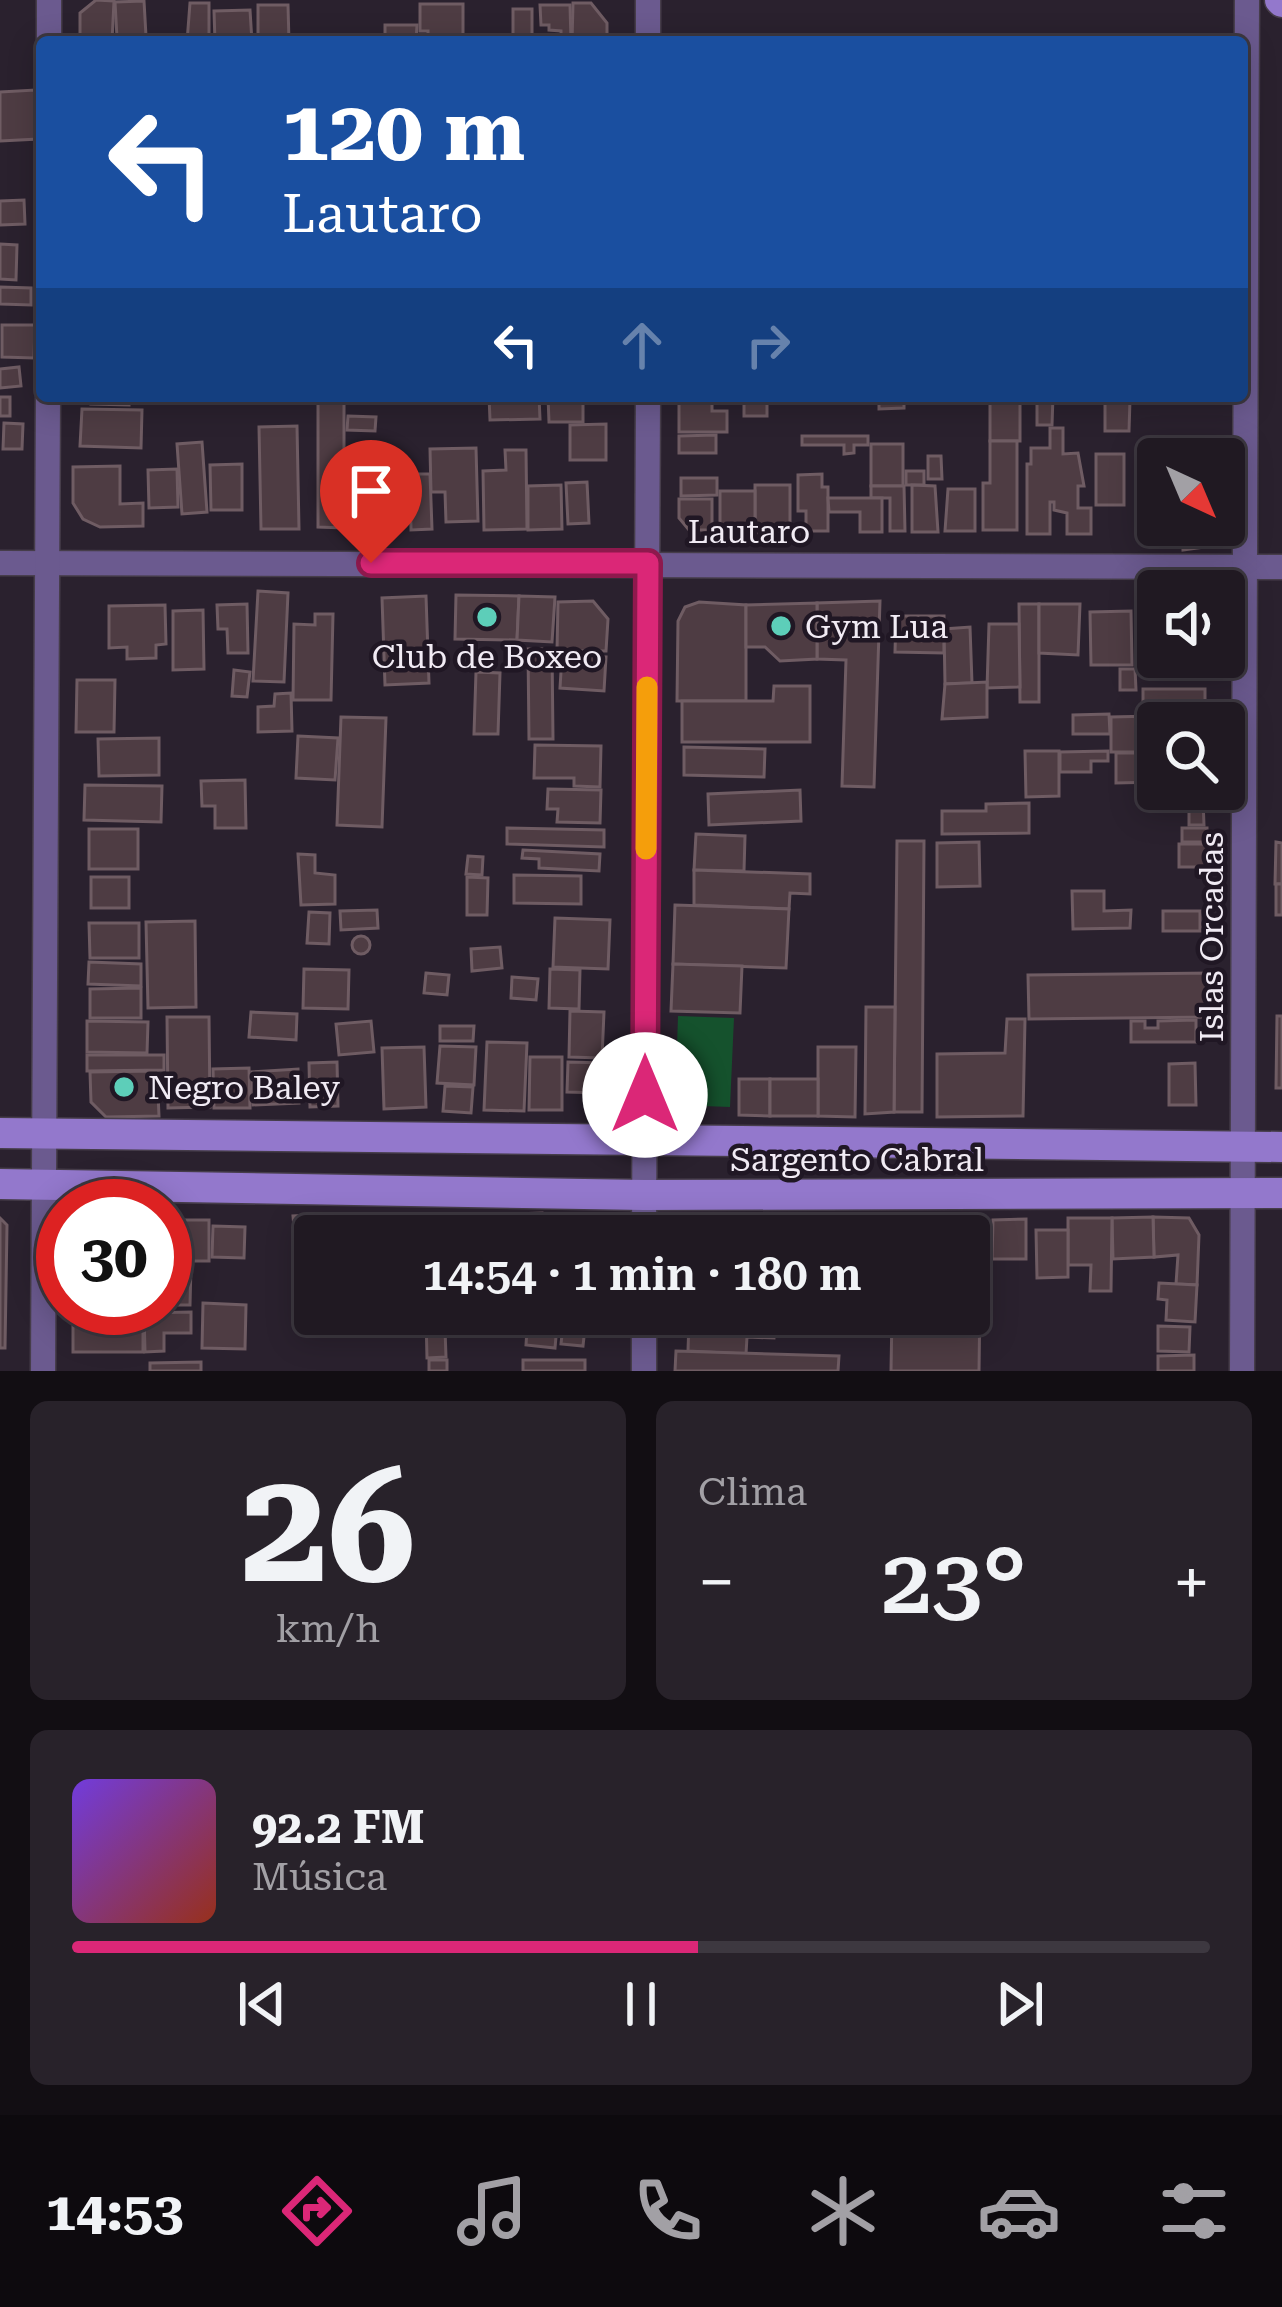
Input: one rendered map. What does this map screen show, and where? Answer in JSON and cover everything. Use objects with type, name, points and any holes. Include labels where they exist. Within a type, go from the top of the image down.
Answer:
[{"type":"street","points":[[49,0],[49,36]]},
{"type":"street","points":[[648,0],[648,36]]},
{"type":"street","name":"Islas Orcadas","points":[[1247,0],[1247,36]]},
{"type":"street","points":[[44,1179],[47,402]]},
{"type":"street","points":[[644,1215],[648,402]]},
{"type":"street","name":"Islas Orcadas","points":[[1242,1371],[1246,402]]},
{"type":"street","name":"Lautaro","points":[[0,562],[1282,567]]},
{"type":"street","name":"Sargento Cabral","points":[[0,1133],[1282,1147]]},
{"type":"street","name":"Sargento Cabral","points":[[0,1184],[36,1184]]},
{"type":"street","name":"Sargento Cabral","points":[[192,1187],[644,1195],[1282,1193]]},
{"type":"street","points":[[43,1335],[43,1371]]},
{"type":"street","points":[[644,1335],[644,1371]]},
{"type":"green space","points":[[678,1016],[734,1018],[730,1107],[675,1105]]},
{"type":"building","points":[[96,0],[114,1],[112,36],[80,36],[80,13]]},
{"type":"building","points":[[144,1],[146,36],[117,36],[115,2]]},
{"type":"building","points":[[190,3],[209,3],[209,36],[187,36]]},
{"type":"building","points":[[573,3],[591,3],[607,23],[607,36],[572,36]]},
{"type":"building","points":[[420,4],[463,4],[463,36],[428,36],[428,31],[420,31]]},
{"type":"building","points":[[258,5],[288,5],[289,36],[258,36]]},
{"type":"building","points":[[540,5],[570,5],[571,36],[541,25]]},
{"type":"building","points":[[513,9],[532,9],[532,36],[513,36]]},
{"type":"building","points":[[250,10],[252,36],[215,36],[214,11]]},
{"type":"building","points":[[385,25],[417,25],[416,36],[385,36]]},
{"type":"building","points":[[35,90],[36,139],[0,141],[0,92]]},
{"type":"building","points":[[24,200],[25,224],[0,225],[0,201]]},
{"type":"building","points":[[0,244],[17,245],[16,280],[0,279]]},
{"type":"building","points":[[0,287],[31,288],[31,305],[0,304]]},
{"type":"building","points":[[2,325],[35,325],[34,358],[2,357]]},
{"type":"building","points":[[19,367],[21,386],[0,388],[0,369]]},
{"type":"building","points":[[0,397],[10,397],[10,416],[0,416]]},
{"type":"building","points":[[91,402],[129,402],[129,405]]},
{"type":"building","points":[[318,402],[344,402],[344,528],[318,527]]},
{"type":"building","points":[[489,402],[539,402],[540,419],[490,420]]},
{"type":"building","points":[[548,402],[583,402],[583,422],[549,422]]},
{"type":"building","points":[[679,402],[712,402],[712,411],[727,411],[727,432],[679,432]]},
{"type":"building","points":[[744,402],[767,402],[767,416],[744,416]]},
{"type":"building","points":[[879,402],[904,402],[904,408],[879,409]]},
{"type":"building","points":[[990,402],[1020,402],[1020,441],[990,441]]},
{"type":"building","points":[[1037,402],[1053,402],[1052,425],[1037,425]]},
{"type":"building","points":[[1105,402],[1130,402],[1129,431],[1105,431]]},
{"type":"building","points":[[82,409],[142,410],[141,448],[80,446]]},
{"type":"building","points":[[348,416],[376,417],[375,431],[347,430]]},
{"type":"building","points":[[4,423],[23,424],[22,449],[3,449]]},
{"type":"building","points":[[606,424],[606,460],[570,460],[570,425]]},
{"type":"building","points":[[297,426],[299,529],[261,529],[259,427]]},
{"type":"building","points":[[1050,428],[1063,428],[1063,454],[1078,453],[1084,486],[1078,486],[1078,508],[1091,508],[1091,534],[1067,534],[1067,513],[1054,510],[1050,502],[1050,534],[1027,534],[1027,464],[1031,464],[1031,448],[1050,448]]},
{"type":"building","points":[[716,435],[716,453],[679,453],[679,436]]},
{"type":"building","points":[[802,436],[868,436],[868,445],[854,445],[854,453],[844,454],[844,445],[802,445]]},
{"type":"building","points":[[990,441],[1017,441],[1017,530],[983,530],[983,483],[990,483]]},
{"type":"building","points":[[202,442],[207,512],[182,514],[177,444]]},
{"type":"building","points":[[871,444],[903,444],[903,486],[871,486]]},
{"type":"building","points":[[476,448],[478,521],[446,522],[445,492],[431,492],[430,449]]},
{"type":"building","points":[[505,450],[526,450],[527,529],[484,530],[483,471],[506,470]]},
{"type":"building","points":[[1096,454],[1124,454],[1124,505],[1096,505]]},
{"type":"building","points":[[928,456],[941,456],[942,479],[928,479]]},
{"type":"building","points":[[242,464],[242,510],[211,510],[210,465]]},
{"type":"building","points":[[382,465],[410,465],[411,519],[383,519]]},
{"type":"building","points":[[120,466],[120,504],[143,503],[143,526],[100,527],[83,519],[73,503],[73,467]]},
{"type":"building","points":[[177,469],[178,507],[149,508],[148,470]]},
{"type":"building","points":[[348,471],[377,471],[377,522],[348,522]]},
{"type":"building","points":[[906,471],[924,471],[924,485],[906,485]]},
{"type":"building","points":[[410,474],[430,474],[432,529],[411,530]]},
{"type":"building","points":[[822,474],[822,487],[828,487],[828,531],[806,531],[806,511],[798,511],[798,475]]},
{"type":"building","points":[[681,478],[717,478],[717,495],[681,496]]},
{"type":"building","points":[[587,482],[589,523],[568,524],[566,483]]},
{"type":"building","points":[[561,485],[562,529],[528,530],[528,486]]},
{"type":"building","points":[[755,485],[790,485],[790,533],[755,533]]},
{"type":"building","points":[[912,485],[935,486],[938,532],[912,532]]},
{"type":"building","points":[[871,486],[904,486],[905,531],[890,531],[890,498],[871,498]]},
{"type":"building","points":[[948,489],[975,489],[975,531],[945,531]]},
{"type":"building","points":[[720,491],[755,491],[755,527],[720,528]]},
{"type":"building","points":[[828,498],[882,498],[882,532],[860,532],[860,512],[829,512]]},
{"type":"building","points":[[679,499],[712,499],[712,530],[689,530],[679,518]]},
{"type":"building","points":[[258,591],[288,593],[284,682],[253,681]]},
{"type":"building","name":"Club de Boxeo","points":[[456,595],[519,596],[517,640],[455,639]]},
{"type":"building","points":[[426,596],[429,683],[385,685],[382,598]]},
{"type":"building","points":[[519,596],[555,597],[552,642],[517,640]]},
{"type":"building","points":[[593,601],[608,619],[606,651],[557,651],[558,602]]},
{"type":"building","points":[[880,601],[874,787],[842,786],[846,660],[817,659],[817,603]]},
{"type":"building","points":[[699,602],[746,605],[746,701],[677,701],[678,621],[685,607]]},
{"type":"building","name":"Gym Lua","points":[[817,603],[817,659],[780,661],[765,647],[746,647],[746,605]]},
{"type":"building","points":[[247,604],[248,653],[228,653],[227,629],[218,629],[217,605]]},
{"type":"building","points":[[1019,604],[1039,604],[1039,702],[1020,702]]},
{"type":"building","points":[[1039,604],[1080,604],[1078,655],[1039,653]]},
{"type":"building","points":[[165,605],[166,644],[156,645],[156,658],[127,659],[127,647],[109,648],[109,606]]},
{"type":"building","points":[[203,610],[204,669],[173,670],[173,611]]},
{"type":"building","points":[[1131,611],[1132,665],[1091,665],[1090,612]]},
{"type":"building","points":[[315,614],[333,614],[331,700],[293,700],[294,624],[315,625]]},
{"type":"building","points":[[896,616],[944,616],[944,653],[895,652]]},
{"type":"building","points":[[989,624],[1019,624],[1020,687],[987,688]]},
{"type":"building","points":[[970,627],[972,683],[945,684],[944,629]]},
{"type":"building","points":[[528,649],[552,649],[553,739],[529,739]]},
{"type":"building","points":[[562,655],[606,657],[604,691],[560,688]]},
{"type":"building","points":[[1120,669],[1135,669],[1136,690],[1120,690]]},
{"type":"building","points":[[234,670],[250,672],[247,697],[232,696]]},
{"type":"building","points":[[476,672],[500,673],[498,734],[474,734]]},
{"type":"building","points":[[77,680],[115,680],[114,732],[76,732]]},
{"type":"building","points":[[987,682],[987,717],[942,719],[945,684]]},
{"type":"building","points":[[774,686],[810,686],[810,742],[682,742],[682,701],[773,701]]},
{"type":"building","points":[[1143,689],[1205,689],[1205,702],[1143,702]]},
{"type":"building","points":[[291,693],[292,731],[258,732],[258,707],[274,706],[275,694]]},
{"type":"building","points":[[1109,714],[1110,734],[1073,734],[1073,715]]},
{"type":"building","points":[[1137,716],[1137,752],[1111,752],[1111,717]]},
{"type":"building","points":[[341,717],[386,718],[382,827],[337,825]]},
{"type":"building","points":[[298,736],[338,738],[335,780],[296,778]]},
{"type":"building","points":[[159,738],[159,775],[99,776],[98,739]]},
{"type":"building","points":[[535,745],[601,746],[600,787],[574,786],[574,778],[534,778]]},
{"type":"building","points":[[684,747],[765,749],[764,777],[684,775]]},
{"type":"building","points":[[1025,751],[1059,751],[1059,796],[1026,797]]},
{"type":"building","points":[[1108,751],[1108,761],[1091,761],[1091,772],[1060,772],[1060,752]]},
{"type":"building","points":[[1116,753],[1137,753],[1137,782],[1116,783]]},
{"type":"building","points":[[245,780],[246,828],[215,828],[215,806],[202,806],[201,781]]},
{"type":"building","points":[[85,785],[162,786],[161,822],[84,820]]},
{"type":"building","points":[[548,789],[601,790],[600,823],[557,822],[558,809],[547,809]]},
{"type":"building","points":[[800,790],[801,821],[709,825],[708,794]]},
{"type":"building","points":[[1029,803],[1029,833],[942,834],[942,811],[986,811],[986,804]]},
{"type":"building","points":[[1189,810],[1203,810],[1204,825],[1189,825]]},
{"type":"building","points":[[507,828],[604,830],[604,847],[507,844]]},
{"type":"building","points":[[1182,828],[1207,828],[1207,842],[1182,842]]},
{"type":"building","points":[[89,829],[138,829],[138,869],[89,869]]},
{"type":"building","points":[[696,834],[745,836],[744,871],[694,870]]},
{"type":"building","points":[[897,841],[924,841],[922,1112],[894,1112]]},
{"type":"building","points":[[979,842],[980,886],[937,887],[937,843]]},
{"type":"building","points":[[1276,842],[1282,843],[1282,884],[1275,884]]},
{"type":"building","points":[[1179,844],[1207,844],[1207,867],[1179,867]]},
{"type":"building","points":[[523,850],[600,854],[599,871],[539,868],[539,859],[522,858]]},
{"type":"building","points":[[298,854],[315,855],[315,873],[335,875],[335,904],[301,905]]},
{"type":"building","points":[[468,856],[483,857],[482,875],[466,874]]},
{"type":"building","points":[[694,870],[810,874],[810,894],[790,893],[789,909],[694,905]]},
{"type":"building","points":[[514,875],[581,876],[581,904],[514,903]]},
{"type":"building","points":[[91,877],[129,877],[129,908],[91,908]]},
{"type":"building","points":[[467,877],[488,878],[487,915],[467,915]]},
{"type":"building","points":[[1276,884],[1282,884],[1282,915],[1276,915]]},
{"type":"building","points":[[1072,891],[1104,891],[1104,911],[1131,910],[1130,928],[1073,929]]},
{"type":"building","points":[[675,905],[789,909],[786,968],[673,964]]},
{"type":"building","points":[[377,910],[378,928],[341,930],[340,911]]},
{"type":"building","points":[[1163,911],[1200,911],[1200,931],[1163,931]]},
{"type":"building","points":[[309,912],[330,913],[329,944],[307,943]]},
{"type":"building","points":[[555,918],[610,920],[608,969],[553,967]]},
{"type":"building","points":[[195,921],[196,1007],[148,1008],[146,922]]},
{"type":"building","points":[[89,923],[139,923],[139,958],[90,958]]},
{"type":"building","points":[[361,936],[370,945],[361,954],[352,945]]},
{"type":"building","points":[[500,947],[502,968],[472,971],[471,949]]},
{"type":"building","points":[[89,962],[141,964],[141,986],[88,984]]},
{"type":"building","points":[[673,964],[742,966],[740,1013],[671,1011]]},
{"type":"building","points":[[304,969],[349,970],[348,1009],[303,1008]]},
{"type":"building","points":[[550,969],[580,970],[579,1009],[549,1008]]},
{"type":"building","points":[[426,973],[449,975],[447,995],[424,993]]},
{"type":"building","points":[[1213,973],[1213,1017],[1029,1019],[1028,975]]},
{"type":"building","points":[[512,977],[538,979],[536,1000],[511,998]]},
{"type":"building","points":[[141,988],[141,1018],[90,1018],[90,989]]},
{"type":"building","points":[[866,1007],[895,1007],[894,1112],[865,1114]]},
{"type":"building","points":[[570,1011],[604,1012],[602,1058],[569,1057]]},
{"type":"building","points":[[251,1012],[297,1014],[296,1040],[249,1037]]},
{"type":"building","points":[[1277,1016],[1282,1016],[1282,1088],[1276,1088]]},
{"type":"building","points":[[167,1017],[209,1017],[210,1107],[168,1108]]},
{"type":"building","points":[[1007,1019],[1025,1019],[1023,1116],[937,1117],[937,1054],[1005,1053]]},
{"type":"building","points":[[1196,1020],[1196,1042],[1131,1042],[1131,1021],[1158,1028],[1158,1021]]},
{"type":"building","points":[[87,1021],[148,1022],[147,1053],[87,1052]]},
{"type":"building","points":[[371,1021],[374,1052],[339,1055],[336,1024]]},
{"type":"building","points":[[440,1026],[474,1026],[473,1041],[440,1041]]},
{"type":"building","points":[[487,1042],[527,1043],[524,1111],[484,1110]]},
{"type":"building","points":[[440,1046],[476,1047],[474,1085],[437,1083]]},
{"type":"building","points":[[424,1047],[426,1107],[384,1109],[382,1048]]},
{"type":"building","points":[[818,1047],[856,1047],[855,1117],[818,1116]]},
{"type":"building","points":[[87,1055],[164,1055],[164,1070],[87,1071]]},
{"type":"building","points":[[530,1057],[562,1057],[562,1110],[529,1110]]},
{"type":"building","points":[[337,1062],[338,1106],[310,1107],[309,1063]]},
{"type":"building","points":[[568,1062],[604,1063],[603,1093],[567,1092]]},
{"type":"building","points":[[1195,1063],[1196,1105],[1169,1105],[1169,1064]]},
{"type":"building","points":[[249,1068],[250,1108],[214,1108],[213,1069]]},
{"type":"building","points":[[298,1069],[299,1103],[253,1105],[252,1072]]},
{"type":"building","name":"Negro Baley","points":[[157,1071],[159,1116],[106,1117],[91,1102],[90,1072]]},
{"type":"building","points":[[739,1079],[770,1079],[770,1116],[739,1115]]},
{"type":"building","points":[[770,1079],[818,1079],[818,1116],[770,1116]]},
{"type":"building","points":[[445,1086],[473,1087],[471,1113],[443,1111]]},
{"type":"building","points":[[1153,1217],[1189,1218],[1199,1235],[1197,1285],[1176,1284],[1178,1255],[1154,1257]]},
{"type":"building","points":[[1153,1217],[1154,1257],[1113,1259],[1112,1218]]},
{"type":"building","points":[[0,1218],[7,1225],[5,1348],[0,1348]]},
{"type":"building","points":[[1068,1218],[1112,1218],[1111,1291],[1090,1291],[1091,1265],[1068,1265]]},
{"type":"building","points":[[1026,1219],[1026,1259],[992,1259],[993,1220]]},
{"type":"building","points":[[192,1220],[209,1220],[209,1261],[192,1261]]},
{"type":"building","points":[[213,1226],[245,1227],[244,1258],[212,1257]]},
{"type":"building","points":[[1036,1230],[1068,1230],[1068,1277],[1037,1278]]},
{"type":"building","points":[[1159,1283],[1197,1285],[1195,1322],[1166,1320],[1167,1300],[1158,1299]]},
{"type":"building","points":[[203,1303],[246,1305],[245,1349],[202,1348]]},
{"type":"building","points":[[1158,1326],[1190,1327],[1189,1352],[1158,1351]]},
{"type":"building","points":[[73,1335],[143,1335],[143,1352],[73,1352]]},
{"type":"building","points":[[145,1335],[164,1335],[164,1351],[145,1352]]},
{"type":"building","points":[[426,1335],[445,1335],[446,1357],[427,1358]]},
{"type":"building","points":[[527,1335],[556,1335],[555,1348],[526,1345]]},
{"type":"building","points":[[562,1335],[584,1335],[583,1346],[561,1344]]},
{"type":"building","points":[[689,1335],[774,1335],[747,1337],[746,1354],[688,1351]]},
{"type":"building","points":[[892,1335],[979,1335],[979,1371],[891,1371]]},
{"type":"building","points":[[676,1351],[839,1356],[838,1371],[675,1371]]},
{"type":"building","points":[[1194,1355],[1194,1371],[1158,1371],[1158,1356]]},
{"type":"building","points":[[429,1360],[447,1360],[447,1371],[429,1371]]},
{"type":"building","points":[[523,1360],[585,1360],[585,1371],[523,1371]]},
{"type":"building","points":[[201,1362],[201,1371],[150,1371],[150,1363]]},
{"type":"slow traffic","points":[[646,849],[647,687]]},
{"type":"place","name":"Club de Boxeo","points":[[487,617]]},
{"type":"place","name":"Gym Lua","points":[[781,626]]},
{"type":"place","name":"Negro Baley","points":[[124,1087]]},
{"type":"route","points":[[371,563],[648,563],[645,1095]]}]
